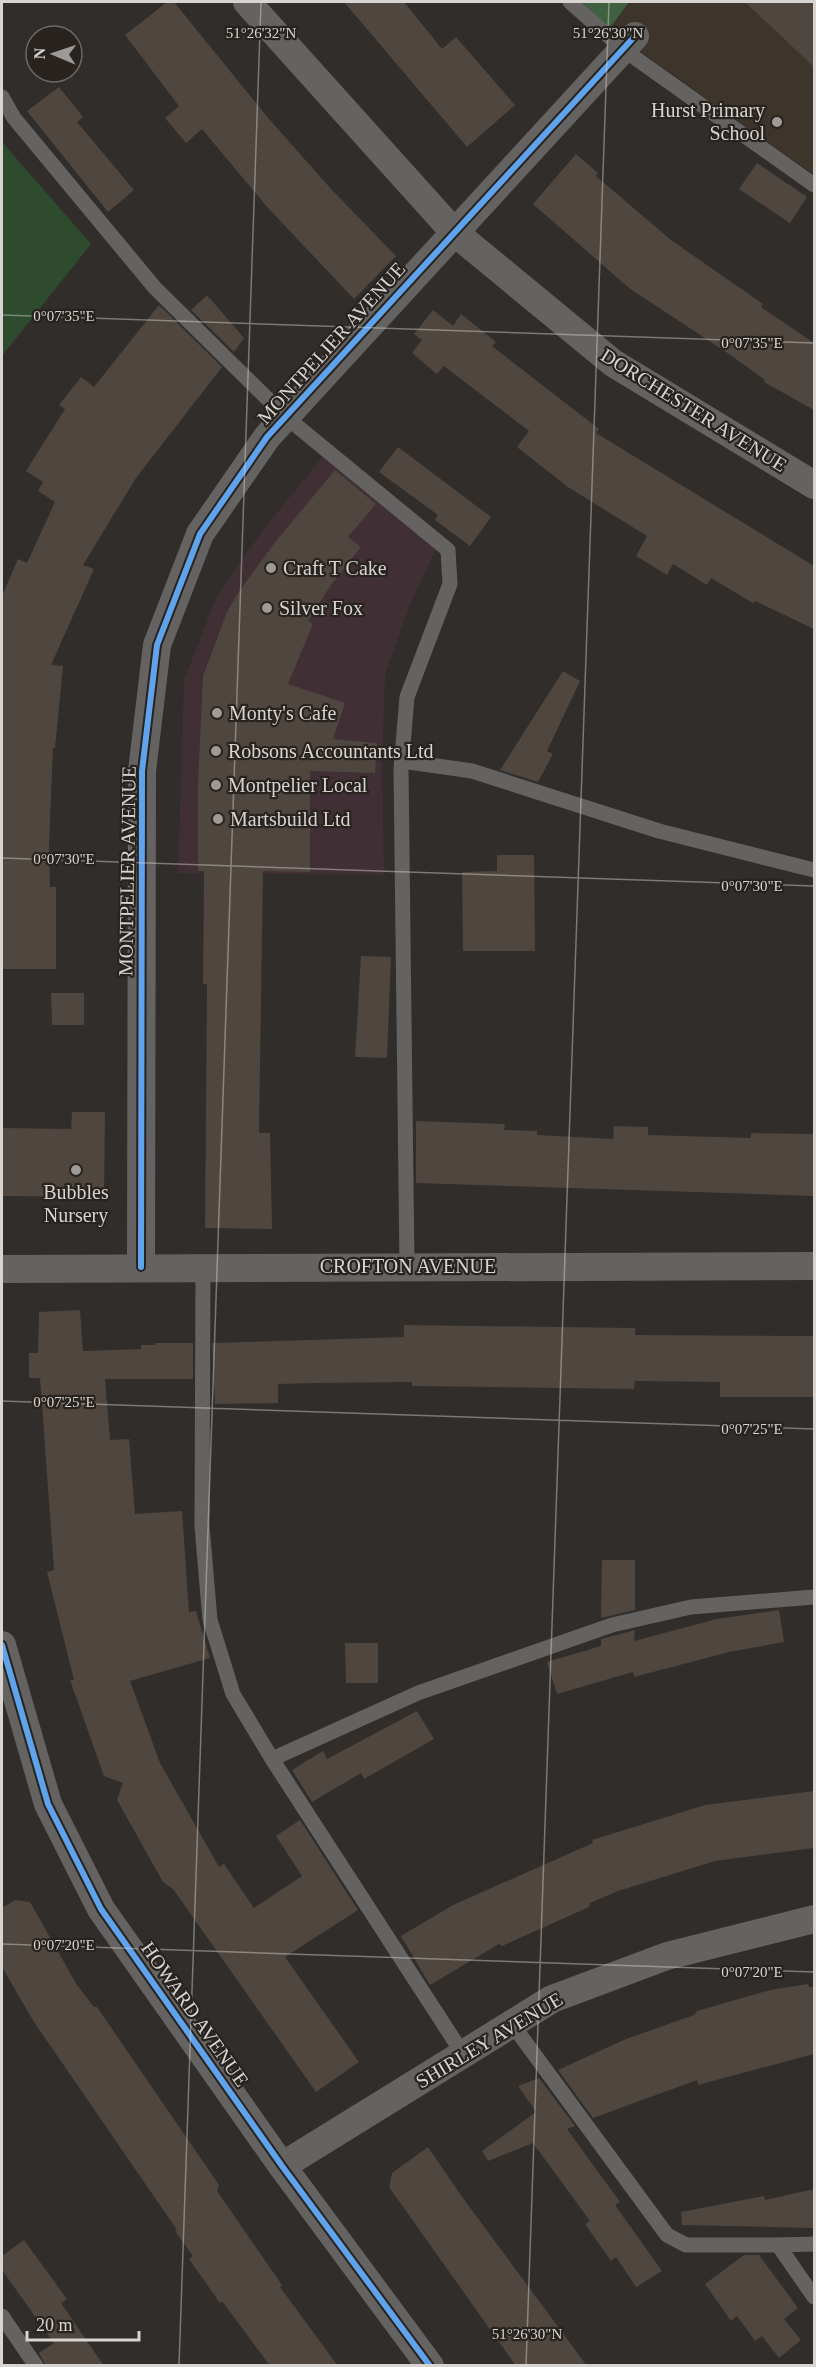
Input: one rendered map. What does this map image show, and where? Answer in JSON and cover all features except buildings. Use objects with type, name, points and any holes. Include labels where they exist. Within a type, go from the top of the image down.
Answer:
[{"type":"street","name":"DORCHESTER AVENUE","points":[[247,2],[454,232],[613,363],[814,485]]},
{"type":"street","name":"MONTPELIER AVENUE","points":[[141,1267],[142,771],[157,645],[200,534],[267,437],[629,43]]},
{"type":"street","name":"CROFTON AVENUE","points":[[2,1269],[814,1266]]},
{"type":"street","name":"HOWARD AVENUE","points":[[2,1645],[48,1804],[101,1909],[282,2166],[430,2366]]},
{"type":"street","name":"SHIRLEY AVENUE","points":[[282,2166],[552,1999],[667,1956],[814,1919]]},
{"type":"lane","points":[[570,2],[629,43],[814,185]]},
{"type":"lane","points":[[2,97],[14,118],[155,288],[285,417],[448,550],[450,584],[407,697],[402,761],[407,1266]]},
{"type":"lane","points":[[402,761],[472,771],[659,831],[814,870]]},
{"type":"lane","points":[[203,1267],[202,1526],[210,1620],[233,1694],[272,1759],[463,2054]]},
{"type":"lane","points":[[272,1759],[418,1693],[612,1625],[691,1607],[814,1597]]},
{"type":"lane","points":[[512,2024],[668,2235],[686,2245],[814,2244]]},
{"type":"lane","points":[[778,2245],[814,2297]]},
{"type":"lane","points":[[2,2316],[36,2366]]},
{"type":"shaded area","name":"Hurst Primary School","points":[[581,2],[814,2],[814,175],[609,29]]},
{"type":"shaded area","points":[[325,454],[438,545],[410,605],[385,675],[382,766],[384,875],[178,873],[184,680],[217,596],[265,527]]},
{"type":"green space","points":[[582,2],[629,2],[609,29]]},
{"type":"green space","points":[[2,142],[91,244],[2,356]]},
{"type":"cycle path","points":[[141,1267],[142,771],[157,645],[200,534],[267,437],[635,36]]},
{"type":"cycle path","points":[[2,1645],[48,1804],[101,1909],[282,2166],[430,2366]]},
{"type":"place","name":"Hurst Primary School","points":[[777,122]]},
{"type":"place","name":"Craft T Cake","points":[[271,568]]},
{"type":"place","name":"Silver Fox","points":[[267,608]]},
{"type":"place","name":"Monty's Cafe","points":[[217,713]]},
{"type":"place","name":"Robsons Accountants Ltd","points":[[216,751]]},
{"type":"place","name":"Montpelier Local","points":[[216,785]]},
{"type":"place","name":"Martsbuild Ltd","points":[[218,819]]},
{"type":"place","name":"Bubbles Nursery","points":[[76,1170]]}]
